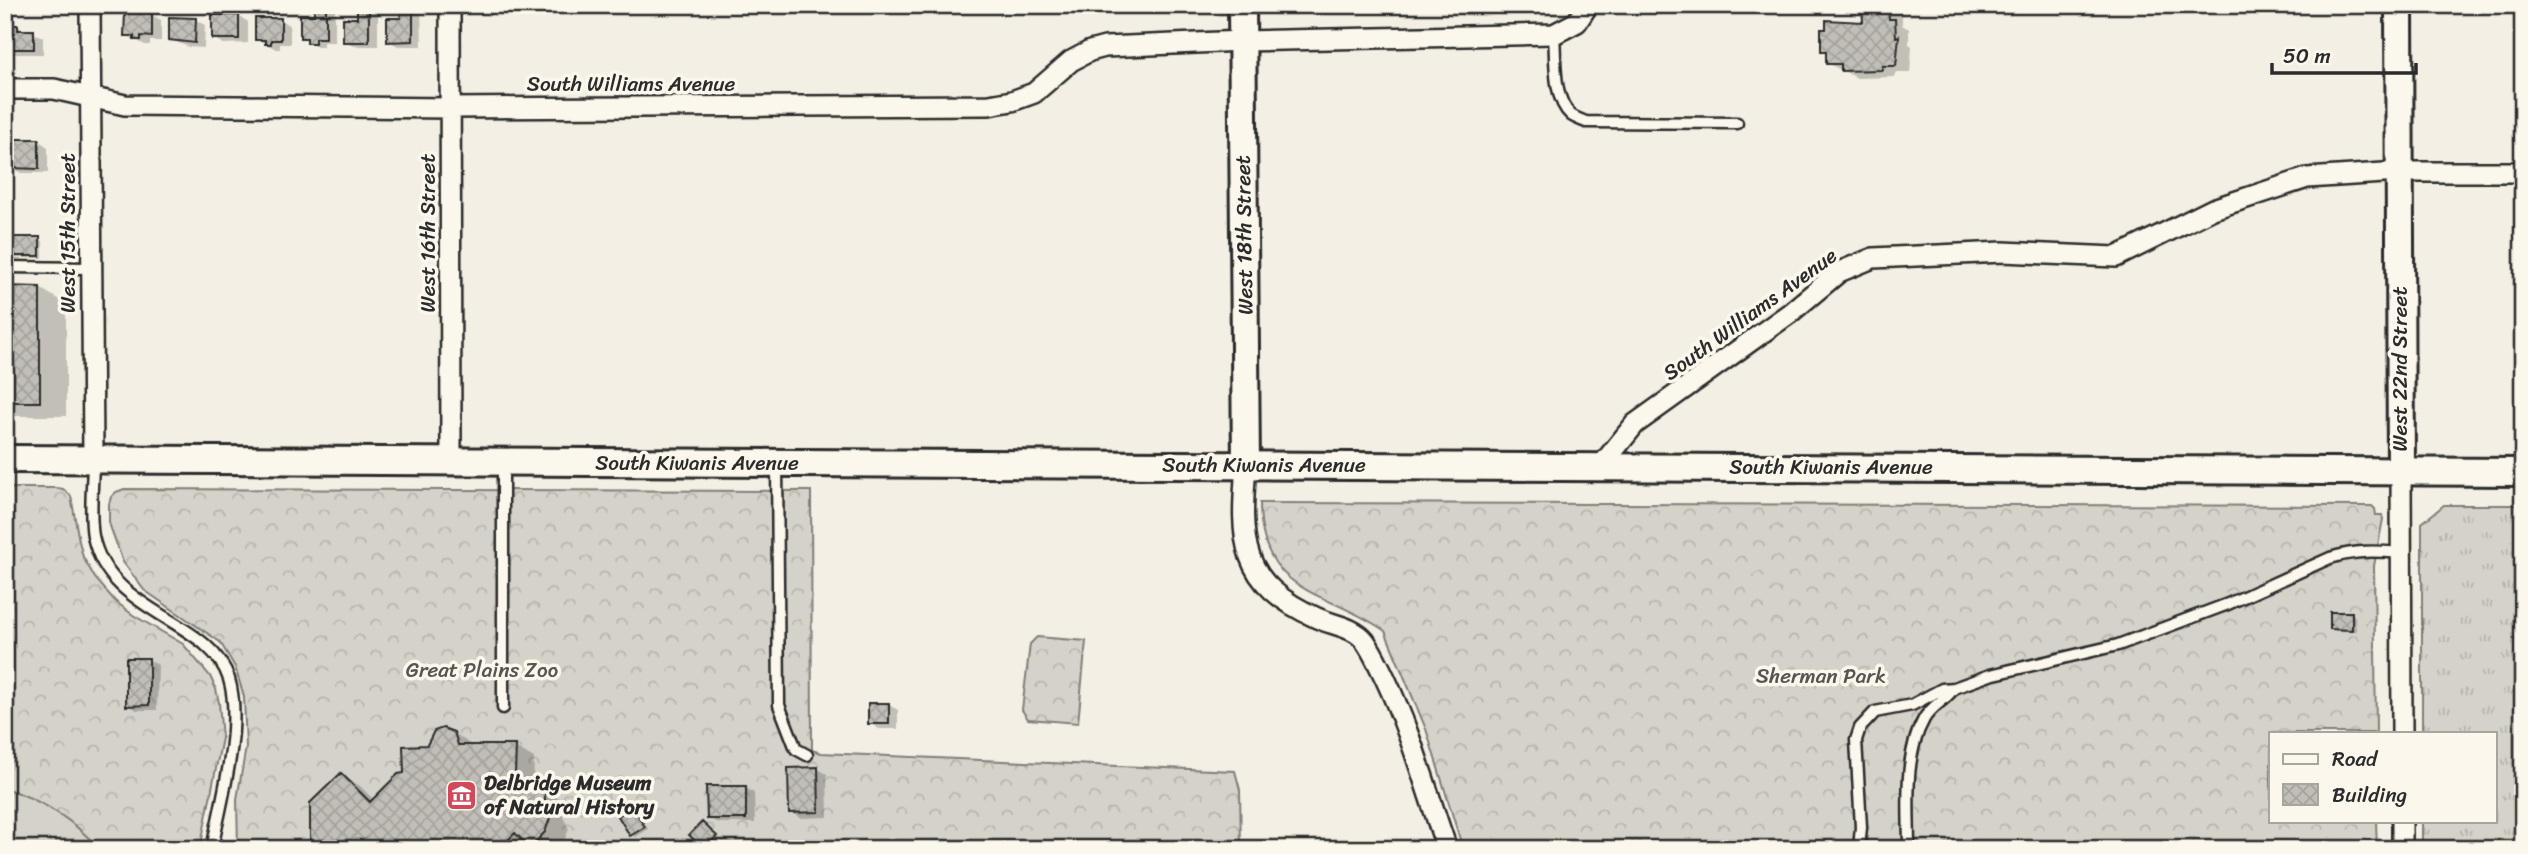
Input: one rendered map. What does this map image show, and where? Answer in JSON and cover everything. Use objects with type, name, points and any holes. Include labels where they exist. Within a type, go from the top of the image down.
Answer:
[{"type":"main road","name":"West 18th Street","points":[[1242,5],[1246,465]]},
{"type":"main road","name":"West 22nd Street","points":[[2399,5],[2401,471]]},
{"type":"main road","name":"South Kiwanis Avenue","points":[[5,460],[2523,472]]},
{"type":"street","name":"West 15th Street","points":[[90,5],[93,460]]},
{"type":"street","name":"West 16th Street","points":[[450,5],[451,461]]},
{"type":"street","points":[[1554,34],[1577,22],[1588,5]]},
{"type":"street","name":"South Williams Avenue","points":[[5,89],[54,89],[125,105],[450,108],[989,105],[1034,93],[1071,61],[1105,47],[1554,34]]},
{"type":"street","name":"South Williams Avenue","points":[[1601,466],[1635,424],[1790,313],[1839,272],[1873,258],[2003,252],[2116,257],[2213,209],[2307,178],[2399,172],[2523,172]]},
{"type":"street","points":[[1246,465],[1242,517],[1252,562],[1266,586],[1280,596],[1363,639],[1391,690],[1447,849]]},
{"type":"street","name":"West 22nd Street","points":[[2401,471],[2402,732]]},
{"type":"street","points":[[2402,822],[2402,849]]},
{"type":"lane","points":[[1554,34],[1558,87],[1563,104],[1572,116],[1586,122],[1737,123]]},
{"type":"lane","points":[[5,267],[91,268]]},
{"type":"lane","points":[[93,460],[93,534],[108,571],[135,598],[215,652],[229,678],[234,711],[228,767],[212,849]]},
{"type":"lane","points":[[503,462],[503,708]]},
{"type":"lane","points":[[777,463],[779,705],[796,749],[807,755]]},
{"type":"lane","points":[[1858,849],[1861,827],[1856,754],[1860,728],[1875,712],[1912,705],[1942,689],[1954,688],[1990,675],[2129,641],[2228,604],[2348,552],[2401,553]]},
{"type":"lane","points":[[1909,849],[1913,747],[1925,716],[1949,696],[1954,688]]},
{"type":"green space","points":[[5,488],[57,488],[63,489],[71,496],[83,557],[95,578],[115,601],[133,615],[183,644],[210,676],[219,703],[222,738],[200,849],[5,849]]},
{"type":"green space","name":"Great Plains Zoo","points":[[124,489],[811,491],[812,750],[821,753],[1235,771],[1240,790],[1241,849],[238,849],[237,799],[246,747],[244,697],[235,667],[220,642],[144,590],[123,562],[109,523],[109,504],[116,492]]},
{"type":"green space","name":"Sherman Park","points":[[1260,503],[2372,506],[2376,515],[2382,515],[2383,519],[2374,566],[2376,732],[2269,732],[2269,822],[2376,822],[2377,849],[1463,849],[1426,729],[1385,631],[1320,597],[1284,574],[1271,556],[1263,534]]},
{"type":"green space","points":[[2444,505],[2523,505],[2523,849],[2422,849],[2422,822],[2496,822],[2496,732],[2422,732],[2422,523]]},
{"type":"green space","points":[[1037,637],[1086,641],[1078,723],[1028,719],[1022,710],[1030,644]]},
{"type":"green space","points":[[5,788],[56,812],[79,829],[99,849],[5,849]]},
{"type":"building","points":[[314,5],[326,5],[326,38],[315,38],[315,43],[307,43],[307,38],[300,38],[300,15],[314,15]]},
{"type":"building","points":[[357,5],[369,5],[369,42],[343,42],[343,18],[357,18]]},
{"type":"building","points":[[400,5],[413,5],[413,41],[387,42],[387,18],[401,18]]},
{"type":"building","points":[[1862,5],[1888,5],[1889,19],[1895,19],[1896,37],[1899,36],[1896,66],[1882,66],[1882,70],[1841,71],[1841,64],[1826,64],[1826,51],[1821,51],[1821,29],[1826,29],[1826,20],[1863,22]]},
{"type":"building","points":[[125,13],[152,13],[152,37],[141,36],[141,40],[134,40],[134,36],[124,36]]},
{"type":"building","points":[[212,15],[239,15],[239,39],[212,39]]},
{"type":"building","points":[[169,17],[196,18],[195,43],[169,40]]},
{"type":"building","points":[[255,18],[281,18],[281,40],[271,40],[271,44],[265,44],[265,40],[255,40]]},
{"type":"building","points":[[5,25],[18,25],[18,30],[34,30],[34,49],[5,49]]},
{"type":"building","points":[[10,139],[39,139],[39,169],[10,168]]},
{"type":"building","points":[[5,237],[40,237],[40,256],[5,256]]},
{"type":"building","points":[[5,286],[40,287],[40,402],[5,402]]},
{"type":"building","points":[[2330,612],[2352,612],[2352,630],[2330,629]]},
{"type":"building","points":[[126,658],[149,658],[149,705],[126,706]]},
{"type":"building","points":[[868,703],[889,703],[889,724],[868,724]]},
{"type":"building","name":"Delbridge Museum of Natural History","points":[[443,728],[454,732],[458,745],[516,745],[515,774],[528,788],[545,788],[545,805],[550,818],[545,832],[530,848],[515,833],[499,849],[310,849],[310,803],[341,773],[370,802],[398,774],[404,773],[403,746],[427,745],[434,731]]},
{"type":"building","points":[[818,767],[819,812],[789,813],[788,768]]},
{"type":"building","points":[[706,786],[746,786],[746,819],[707,819]]},
{"type":"building","points":[[633,807],[645,827],[630,836],[618,816]]},
{"type":"building","points":[[702,822],[717,836],[704,849],[689,835]]},
{"type":"place","name":"Delbridge Museum of Natural History","points":[[461,795]]}]
